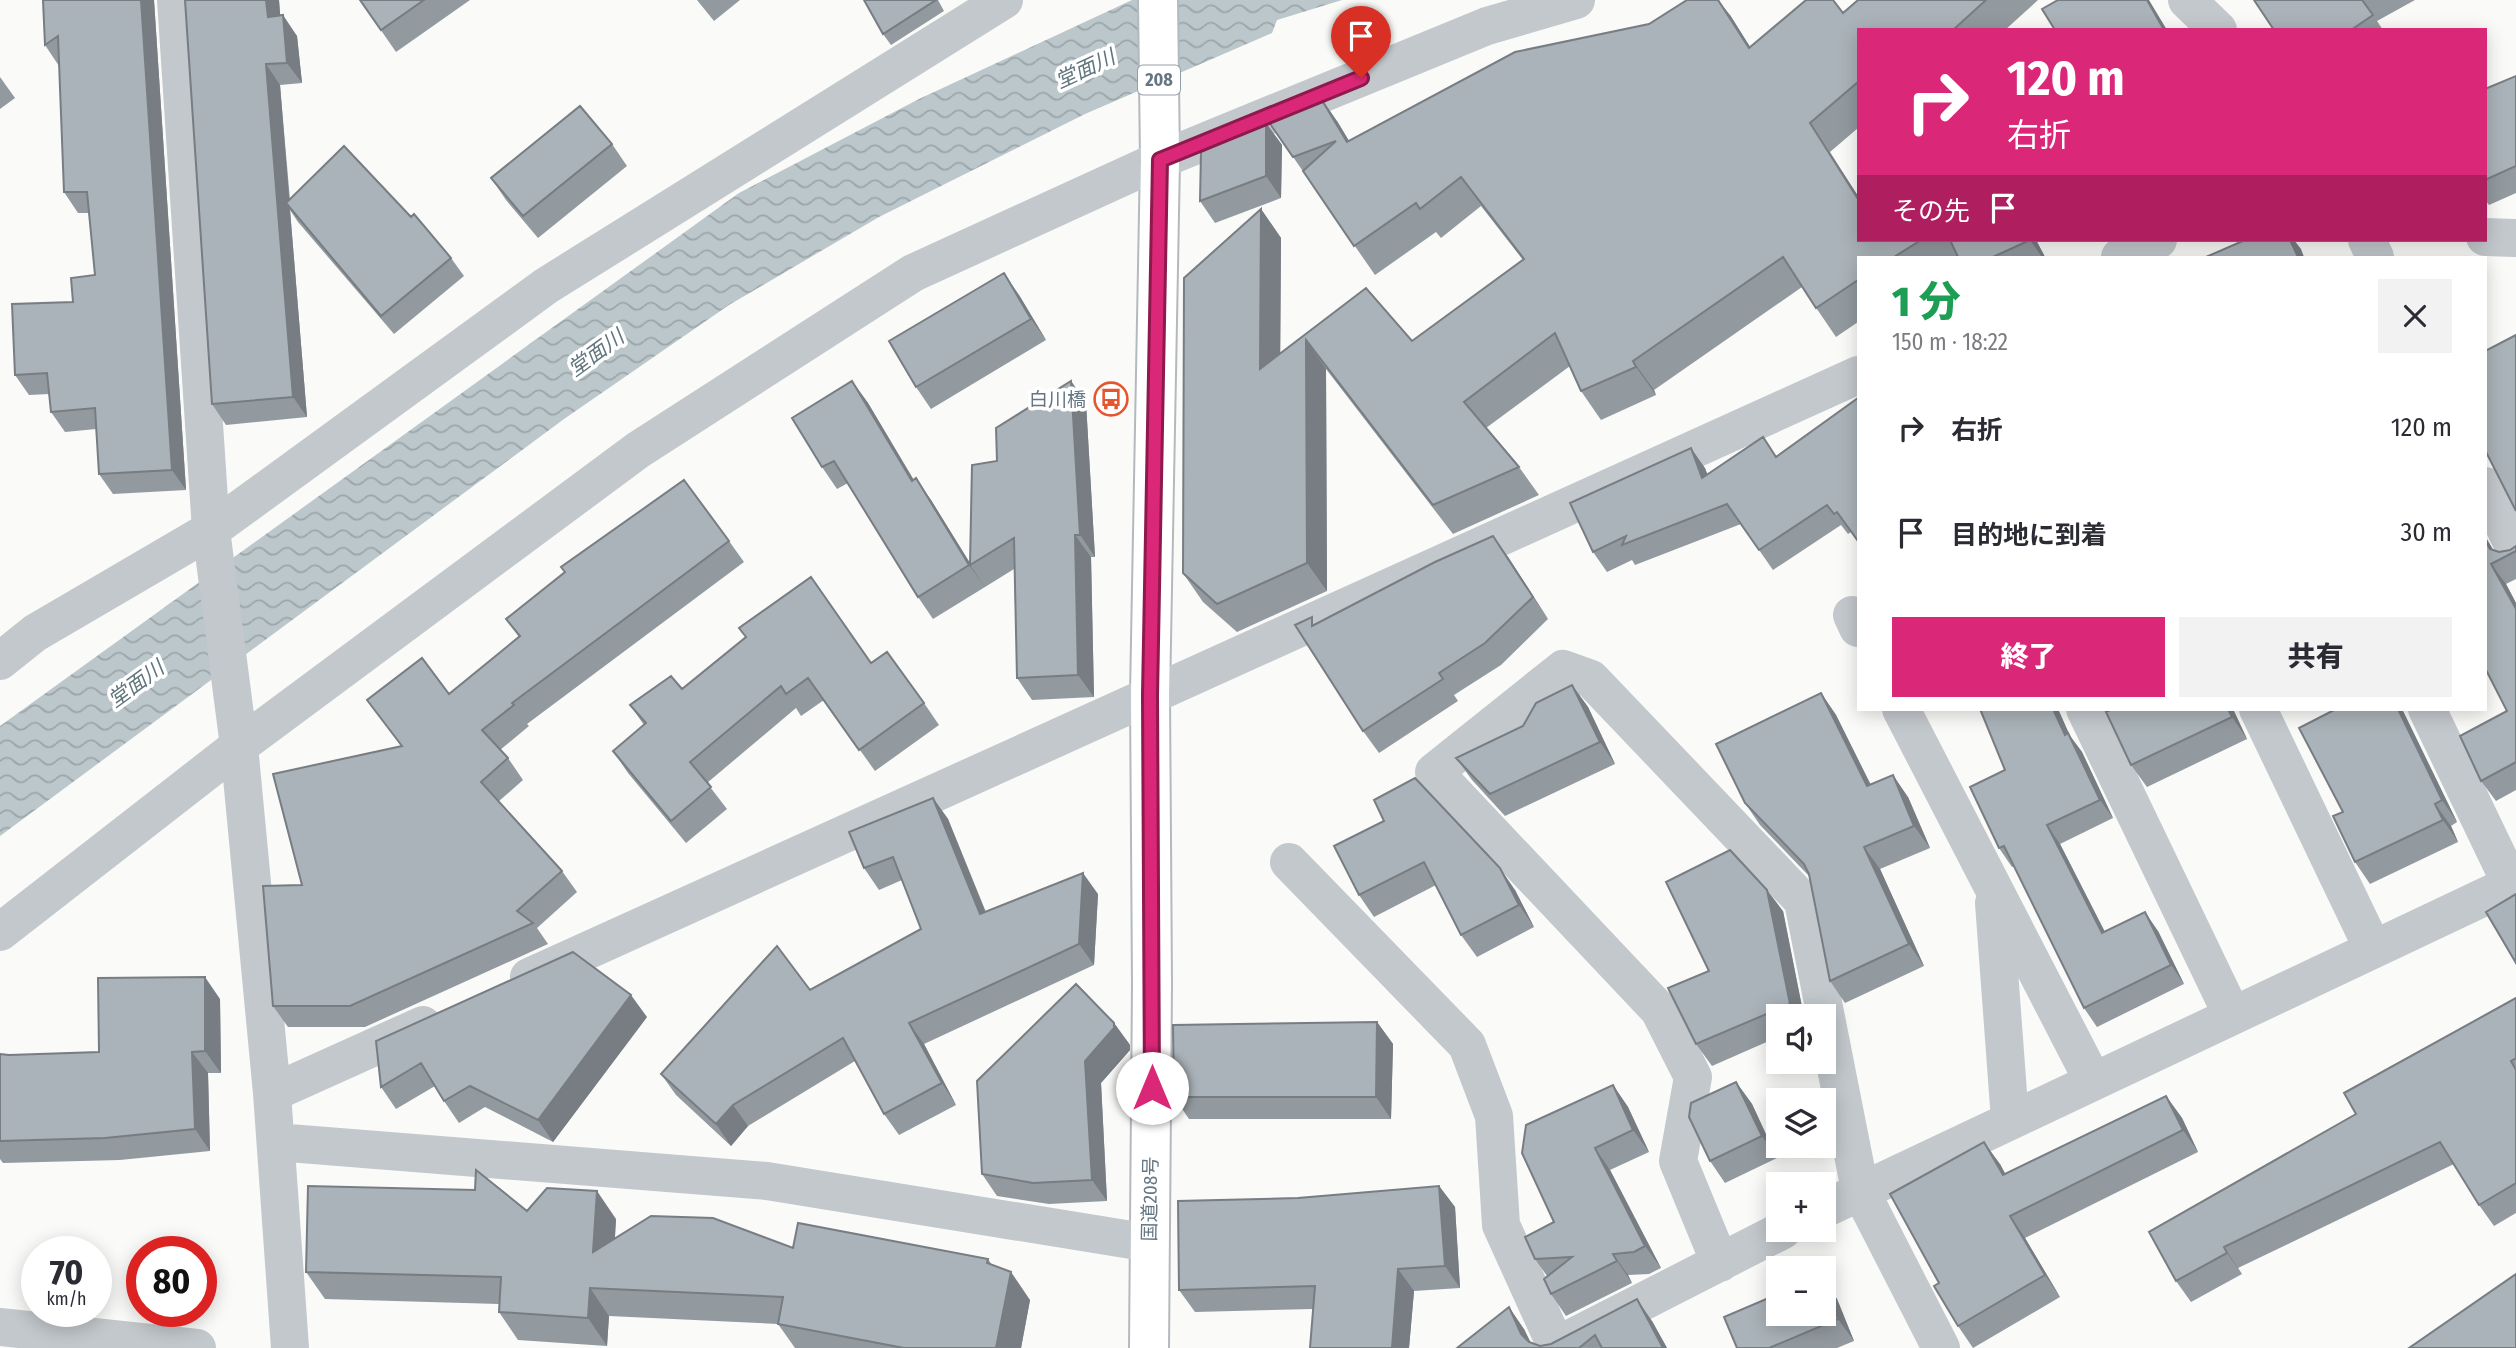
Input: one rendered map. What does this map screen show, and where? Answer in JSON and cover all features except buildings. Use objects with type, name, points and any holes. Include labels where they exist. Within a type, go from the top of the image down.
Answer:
[{"type":"highway","name":"国道208号","points":[[1149,1348],[1150,695],[1160,160],[1158,0]]},
{"type":"street","points":[[176,0],[211,530],[239,746],[272,1093],[290,1348]]},
{"type":"street","points":[[0,661],[34,633],[211,530],[546,286],[1004,0]]},
{"type":"street","points":[[0,932],[239,746],[638,450],[914,273],[1160,160],[1487,26],[1576,0]]},
{"type":"street","points":[[2187,0],[2216,28]]},
{"type":"street","points":[[2487,237],[2516,238]]},
{"type":"street","points":[[2122,256],[2154,242]]},
{"type":"street","points":[[501,989],[1857,375]]},
{"type":"street","points":[[2487,490],[2516,551]]},
{"type":"street","points":[[1720,1263],[1678,1161],[1693,1077],[1659,1010],[1434,772],[1563,669],[1591,679],[1803,901],[1860,1190],[1941,1348]]},
{"type":"street","points":[[1901,711],[2093,1081]]},
{"type":"street","points":[[2086,711],[2232,1015]]},
{"type":"street","points":[[2259,711],[2374,949]]},
{"type":"street","points":[[1836,1203],[2514,883],[2428,711]]},
{"type":"street","points":[[1289,862],[1467,1045],[1493,1116],[1501,1225],[1556,1346],[1766,1239]]},
{"type":"street","points":[[1993,886],[2010,1120]]},
{"type":"street","points":[[272,1093],[450,1012]]},
{"type":"street","points":[[276,1142],[767,1181],[1150,1243]]},
{"type":"street","points":[[13,1335],[197,1348]]},
{"type":"water","name":"堂面川","points":[[1132,0],[1342,0],[1277,20],[1272,33],[1085,114],[879,217],[729,305],[564,419],[0,836],[0,726],[739,193],[919,99]]},
{"type":"place","name":"白川橋","points":[[1111,399]]},
{"type":"route","points":[[1152,1088],[1150,695],[1160,160],[1361,78]]}]
